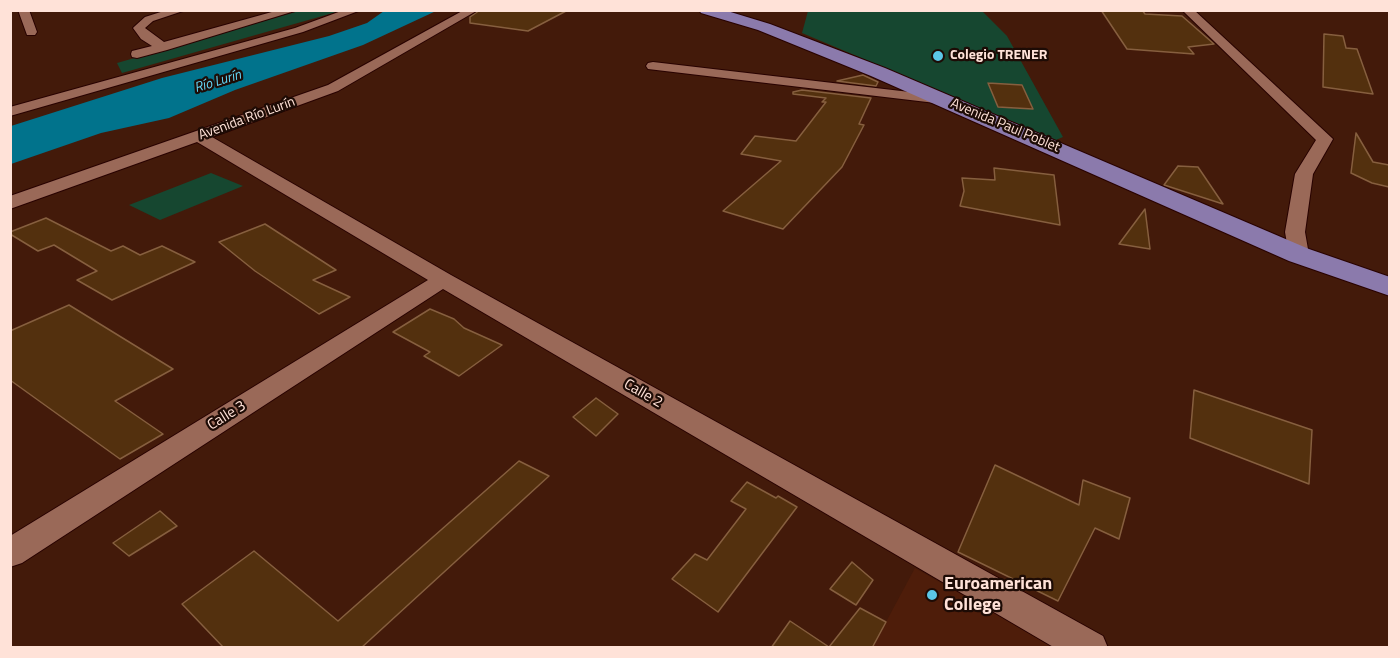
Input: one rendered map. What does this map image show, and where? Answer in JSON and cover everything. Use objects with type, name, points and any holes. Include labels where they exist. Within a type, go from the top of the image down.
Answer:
[{"type":"main road","name":"Avenida Paul Poblet","points":[[706,10],[787,35],[944,100],[1299,255],[1389,287]]},
{"type":"main road","name":"Avenida Paul Poblet","points":[[1299,255],[1346,286],[1389,306]]},
{"type":"street","points":[[23,10],[31,32]]},
{"type":"street","points":[[163,47],[145,36],[139,28],[149,19],[181,10]]},
{"type":"street","points":[[137,54],[293,10]]},
{"type":"street","points":[[10,112],[298,30],[356,10]]},
{"type":"street","name":"Avenida Río Lurín","points":[[10,203],[333,88],[473,10]]},
{"type":"street","points":[[1186,10],[1325,139],[1304,174],[1295,232],[1299,255]]},
{"type":"street","points":[[653,66],[944,100]]},
{"type":"street","name":"Calle 2","points":[[199,136],[443,280],[1090,648]]},
{"type":"street","name":"Calle 3","points":[[10,552],[443,280]]},
{"type":"shaded area","name":"Euroamerican College","points":[[915,568],[1054,647],[872,648]]},
{"type":"green space","points":[[299,11],[340,11],[122,73],[117,63]]},
{"type":"green space","name":"Colegio TRENER","points":[[808,11],[982,11],[1007,36],[1063,137],[1056,140],[802,33]]},
{"type":"green space","points":[[211,173],[243,186],[160,220],[129,205]]},
{"type":"water","name":"Río Lurín","points":[[384,11],[436,11],[363,45],[235,90],[169,118],[101,133],[11,164],[11,126],[162,78],[329,36],[367,23]]},
{"type":"building","points":[[480,10],[568,10],[528,31],[470,23],[470,17]]},
{"type":"building","points":[[1101,10],[1142,10],[1145,14],[1182,16],[1214,44],[1188,47],[1194,54],[1127,49]]},
{"type":"building","points":[[1324,34],[1343,36],[1346,48],[1357,49],[1373,94],[1323,87]]},
{"type":"building","points":[[863,75],[878,82],[876,86],[837,81]]},
{"type":"building","points":[[988,83],[1022,85],[1033,109],[998,107]]},
{"type":"building","points":[[802,90],[871,98],[859,124],[864,125],[842,167],[783,229],[723,211],[781,161],[741,154],[755,136],[796,141],[826,102],[822,102],[826,98],[793,94],[793,92]]},
{"type":"building","points":[[1356,133],[1373,162],[1389,165],[1389,187],[1372,183],[1351,173]]},
{"type":"building","points":[[1178,166],[1198,167],[1223,204],[1164,185]]},
{"type":"building","points":[[994,168],[1054,175],[1060,225],[960,206],[964,191],[962,178],[995,180]]},
{"type":"building","points":[[1145,209],[1150,249],[1119,244]]},
{"type":"building","points":[[46,218],[111,251],[123,246],[140,255],[162,246],[195,262],[112,300],[77,280],[97,271],[54,245],[38,251],[10,234],[10,232]]},
{"type":"building","points":[[265,224],[336,270],[313,280],[350,297],[319,314],[255,271],[219,242]]},
{"type":"building","points":[[69,305],[173,369],[115,401],[163,434],[120,459],[10,380],[10,331]]},
{"type":"building","points":[[430,309],[502,345],[459,376],[424,356],[430,352],[393,332]]},
{"type":"building","points":[[1194,390],[1312,430],[1309,484],[1190,438]]},
{"type":"building","points":[[596,398],[618,414],[596,436],[573,417]]},
{"type":"building","points":[[519,461],[549,476],[361,648],[224,648],[182,604],[254,551],[338,621]]},
{"type":"building","points":[[995,465],[1079,505],[1083,480],[1130,498],[1119,539],[1095,528],[1058,601],[958,552]]},
{"type":"building","points":[[747,482],[797,507],[718,612],[672,579],[695,554],[707,560],[746,509],[731,501]]},
{"type":"building","points":[[160,511],[177,526],[129,556],[113,543]]},
{"type":"building","points":[[852,562],[873,580],[856,605],[830,589]]},
{"type":"building","points":[[860,608],[886,622],[872,648],[771,648],[790,621],[829,647]]},
{"type":"place","name":"Colegio TRENER","points":[[938,56]]},
{"type":"place","name":"Euroamerican College","points":[[932,595]]}]
